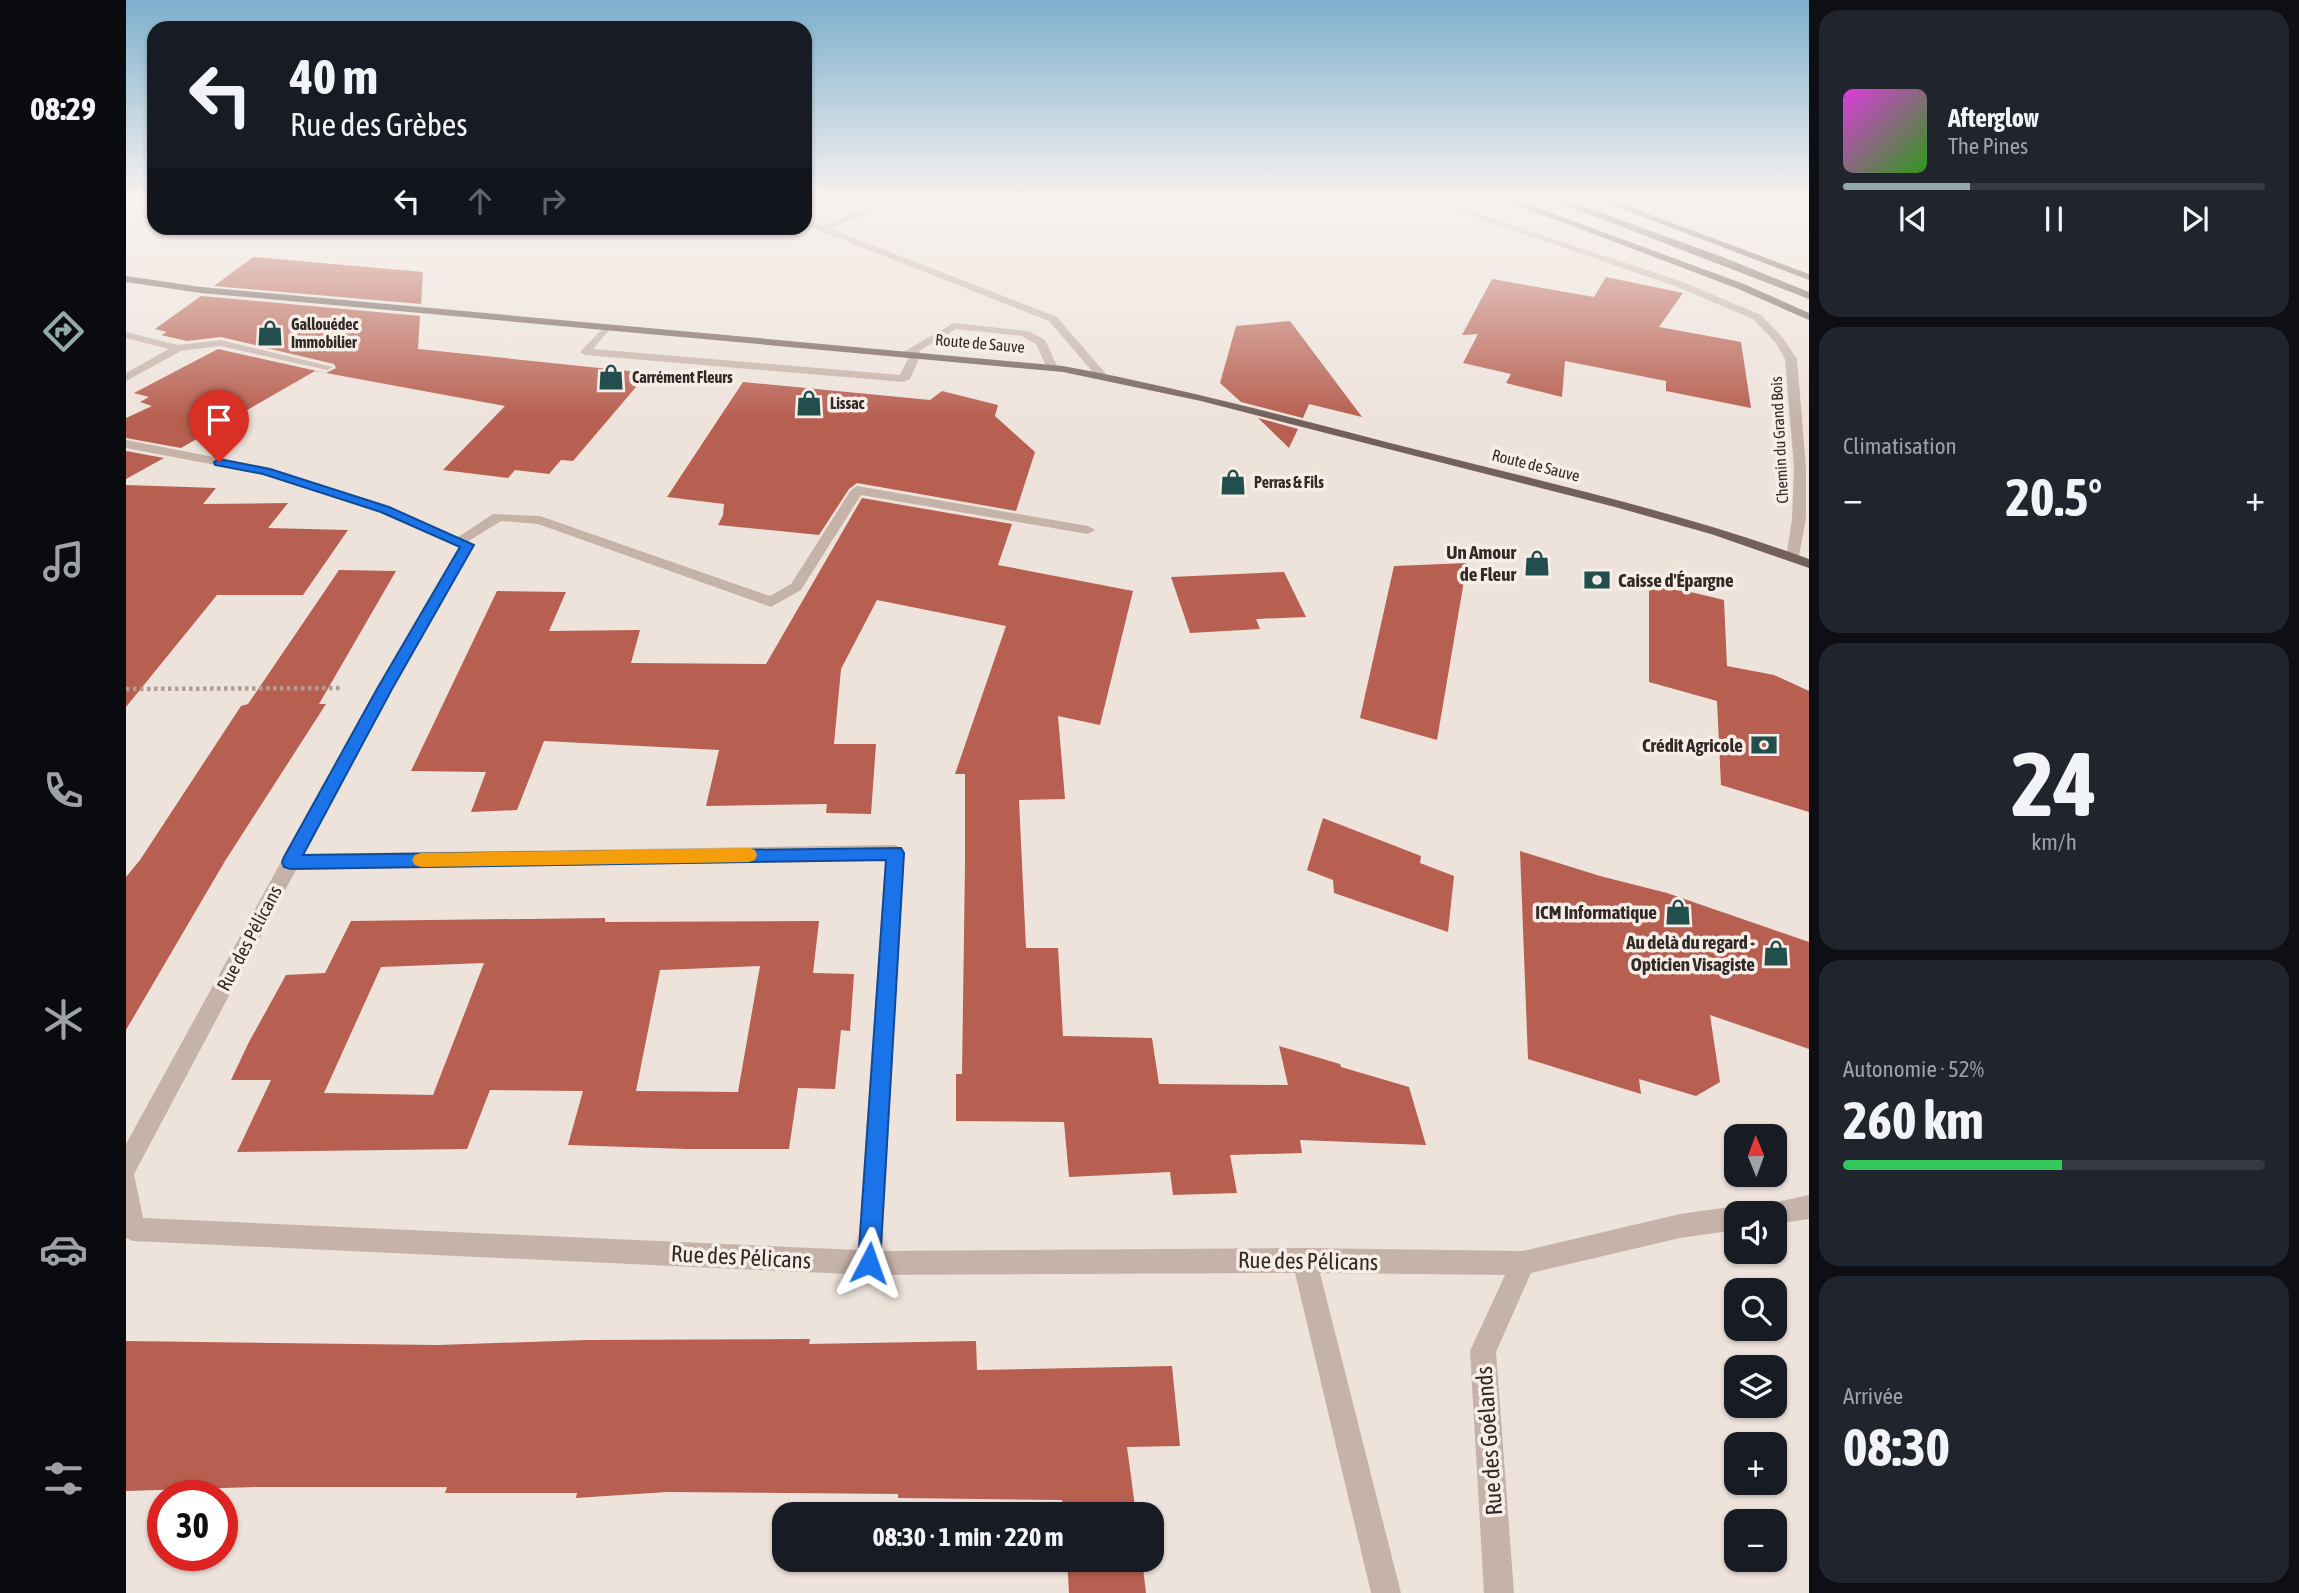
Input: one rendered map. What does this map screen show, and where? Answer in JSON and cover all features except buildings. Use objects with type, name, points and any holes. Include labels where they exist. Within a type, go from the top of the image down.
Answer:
[{"type":"main road","points":[[1698,270],[1809,317]]},
{"type":"main road","points":[[1747,270],[1809,296]]},
{"type":"main road","points":[[1791,270],[1809,277]]},
{"type":"main road","name":"Route de Sauve","points":[[126,279],[201,290],[911,354],[1052,368],[1102,376],[1605,501],[1809,564]]},
{"type":"street","points":[[928,270],[1052,319],[1102,376]]},
{"type":"street","name":"Chemin du Grand Bois","points":[[1638,270],[1679,284],[1757,317],[1779,340],[1791,359],[1800,467],[1799,519],[1793,558]]},
{"type":"street","points":[[607,327],[585,352],[904,379],[911,354],[954,326],[1024,333],[1041,342],[1052,368]]},
{"type":"street","points":[[126,335],[178,348],[219,343],[327,367]]},
{"type":"street","points":[[126,378],[178,348]]},
{"type":"street","points":[[126,444],[266,471],[385,510],[458,541],[498,517],[540,520],[771,601],[796,587],[857,490],[1088,530]]},
{"type":"street","name":"Rue des Pélicans","points":[[126,1167],[384,689],[467,545],[458,541]]},
{"type":"street","points":[[290,862],[895,853],[869,1263]]},
{"type":"street","name":"Rue des Pélicans","points":[[126,1182],[133,1229],[869,1263],[1304,1260],[1523,1263]]},
{"type":"street","points":[[1787,1210],[1809,1207]]},
{"type":"street","points":[[1523,1263],[1680,1226],[1724,1220]]},
{"type":"street","points":[[1304,1260],[1387,1593]]},
{"type":"street","name":"Rue des Goélands","points":[[1499,1593],[1483,1351],[1523,1263]]},
{"type":"path","points":[[126,688],[384,689]]},
{"type":"slow traffic","points":[[421,860],[749,855]]},
{"type":"place","name":"Gallouédec Immobilier","points":[[270,333]]},
{"type":"place","name":"Carrément Fleurs","points":[[611,377]]},
{"type":"place","name":"Lissac","points":[[809,403]]},
{"type":"place","name":"Perras & Fils","points":[[1233,482]]},
{"type":"place","name":"Un Amour de Fleur","points":[[1537,563]]},
{"type":"place","name":"Caisse d'Épargne","points":[[1597,580]]},
{"type":"place","name":"Crédit Agricole","points":[[1764,745]]},
{"type":"place","name":"ICM Informatique","points":[[1678,912]]},
{"type":"place","name":"Au delà du regard - Opticien Visagiste","points":[[1776,953]]},
{"type":"route","points":[[219,462],[266,471],[385,510],[467,545],[384,689],[290,862],[895,853],[869,1263]]}]
